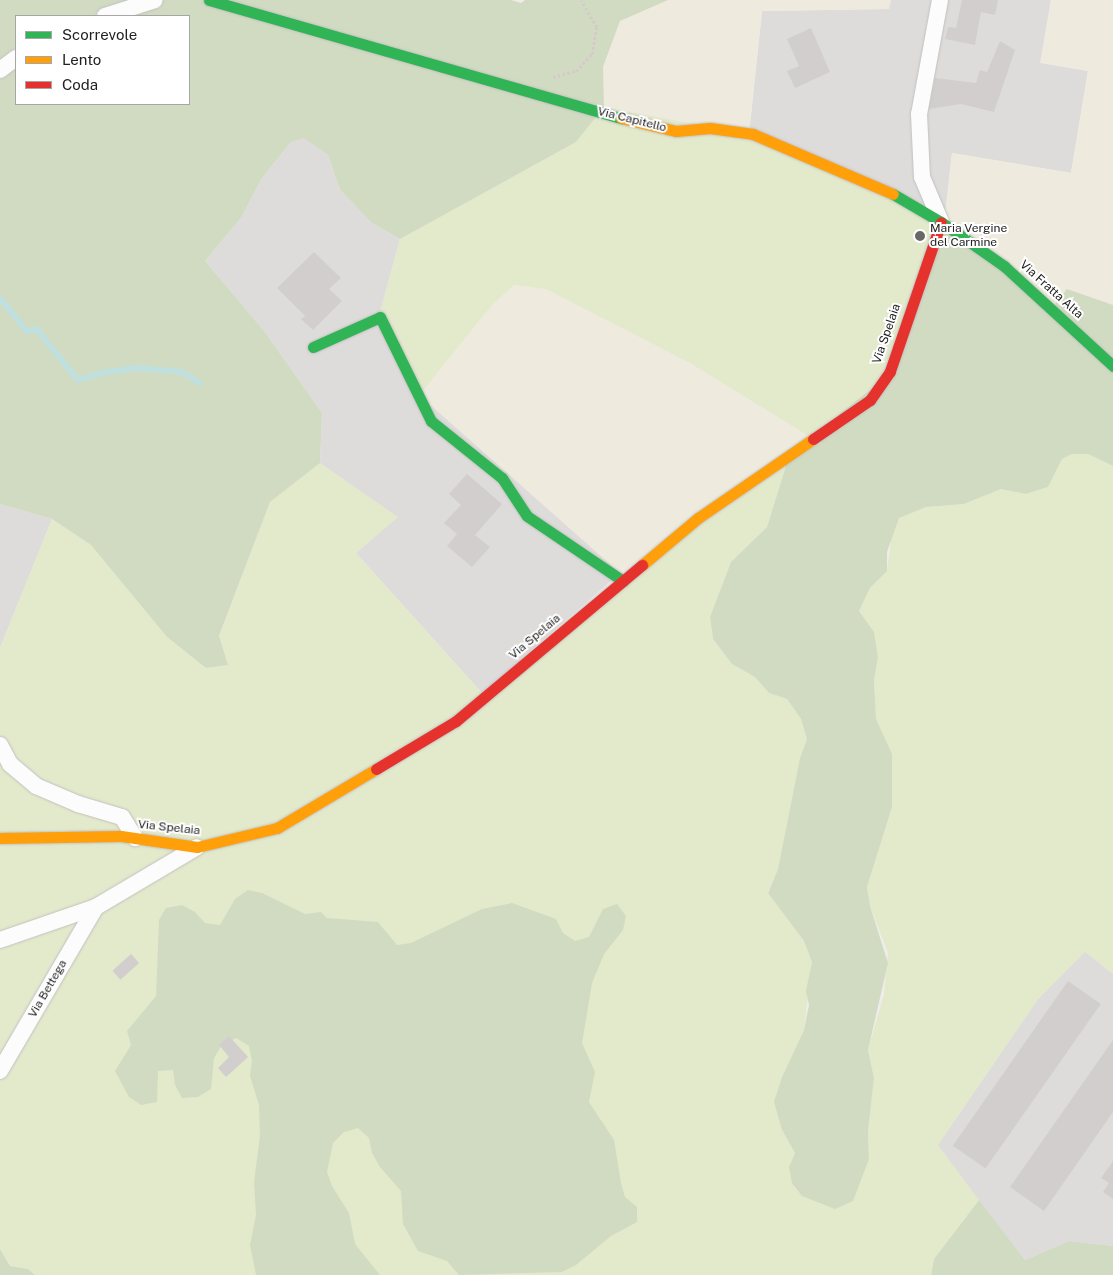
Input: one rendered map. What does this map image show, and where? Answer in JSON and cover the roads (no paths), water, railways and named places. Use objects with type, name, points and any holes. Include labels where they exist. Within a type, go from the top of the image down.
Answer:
[{"type":"street","points":[[108,15],[155,0]]},
{"type":"street","name":"Via Capitello","points":[[209,0],[624,118],[676,131],[710,128],[753,134],[907,200],[941,222]]},
{"type":"street","points":[[940,0],[919,114],[922,177],[941,222]]},
{"type":"street","points":[[0,70],[15,59]]},
{"type":"street","name":"Via Fratta Alta","points":[[941,222],[1004,266],[1113,366]]},
{"type":"street","name":"Via Spelaia","points":[[0,838],[34,834],[135,838],[197,847],[277,828],[456,721],[698,518],[870,400],[890,371],[941,222]]},
{"type":"street","points":[[313,347],[380,317],[431,421],[502,478],[527,516],[623,581]]},
{"type":"street","points":[[0,745],[10,764],[36,786],[78,804],[122,817],[135,838]]},
{"type":"street","name":"Via Bettega","points":[[0,940],[96,907],[197,847]]},
{"type":"street","name":"Via Bettega","points":[[0,1071],[96,907]]},
{"type":"waterway","points":[[0,298],[27,331],[37,329],[78,380],[106,372],[139,368],[182,372],[200,383]]},
{"type":"place","name":"Maria Vergine del Carmine","points":[[920,236]]}]
